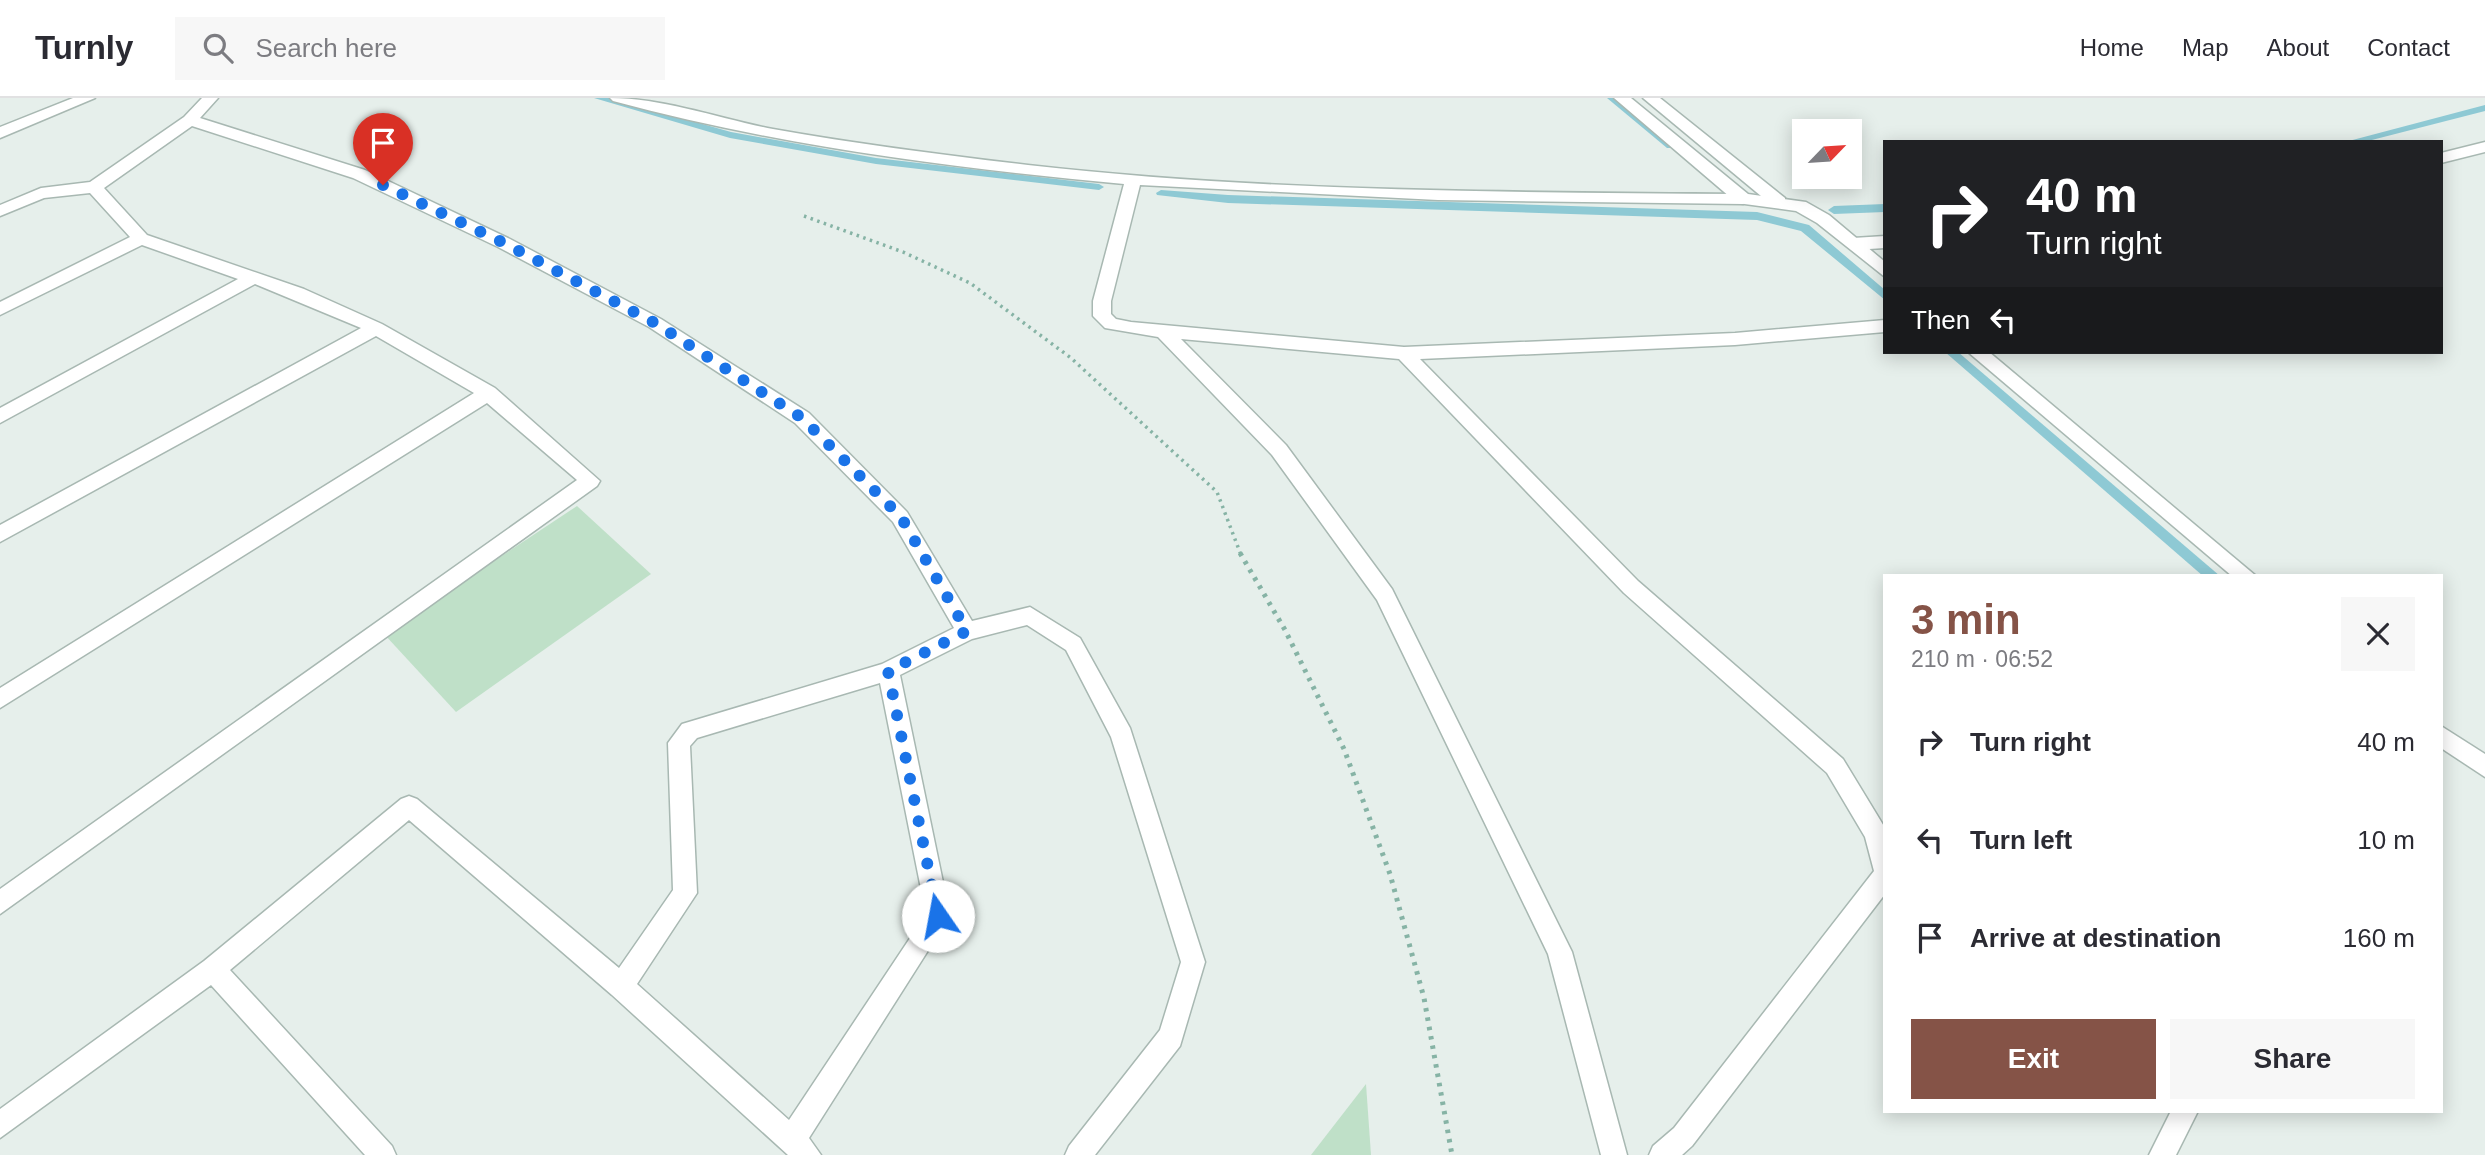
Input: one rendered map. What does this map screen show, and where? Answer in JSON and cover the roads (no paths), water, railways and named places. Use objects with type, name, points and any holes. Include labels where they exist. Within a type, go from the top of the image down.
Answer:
[{"type":"street","points":[[0,133],[87,98]]},
{"type":"street","points":[[0,211],[41,193],[94,187],[190,120],[210,98]]},
{"type":"street","points":[[618,98],[799,139],[982,165],[1133,180],[1328,193],[1779,202],[1800,206],[1823,219],[1883,269]]},
{"type":"street","points":[[1622,98],[1743,200]]},
{"type":"street","points":[[1651,98],[1779,202]]},
{"type":"street","points":[[190,120],[359,174],[504,243],[655,323],[802,418],[901,517],[967,631]]},
{"type":"street","points":[[2443,158],[2485,147]]},
{"type":"street","points":[[1133,180],[1102,301],[1102,316],[1111,324],[1404,353],[1735,339],[1883,326]]},
{"type":"street","points":[[0,903],[590,481],[488,393],[376,328],[298,293],[141,239],[94,187]]},
{"type":"street","points":[[0,309],[141,239]]},
{"type":"street","points":[[1853,244],[1883,242]]},
{"type":"street","points":[[0,416],[251,279]]},
{"type":"street","points":[[0,534],[376,328]]},
{"type":"street","points":[[1161,329],[1279,450],[1385,595],[1560,951],[1614,1155]]},
{"type":"street","points":[[1404,353],[1631,587],[1835,766],[1876,834],[1883,861]]},
{"type":"street","points":[[1979,354],[2244,574]]},
{"type":"street","points":[[0,699],[488,393]]},
{"type":"street","points":[[621,986],[685,892],[679,743],[690,731],[888,671],[967,631],[1030,616],[1073,644],[1122,735],[1193,962],[1171,1037],[1078,1155]]},
{"type":"street","points":[[0,1125],[213,969],[409,806],[621,986],[800,1147],[938,916],[888,671]]},
{"type":"street","points":[[2443,737],[2485,767]]},
{"type":"street","points":[[1662,1155],[1683,1137],[1883,878]]},
{"type":"street","points":[[213,969],[383,1155]]},
{"type":"street","points":[[2162,1155],[2184,1113]]},
{"type":"waterway","points":[[599,98],[730,135],[876,161],[1099,187]]},
{"type":"waterway","points":[[1612,98],[1671,146]]},
{"type":"waterway","points":[[2358,140],[2485,108]]},
{"type":"waterway","points":[[1161,193],[1228,199],[1757,216],[1805,228],[1883,294]]},
{"type":"waterway","points":[[1834,210],[1883,208]]},
{"type":"waterway","points":[[1953,354],[2211,574]]}]
